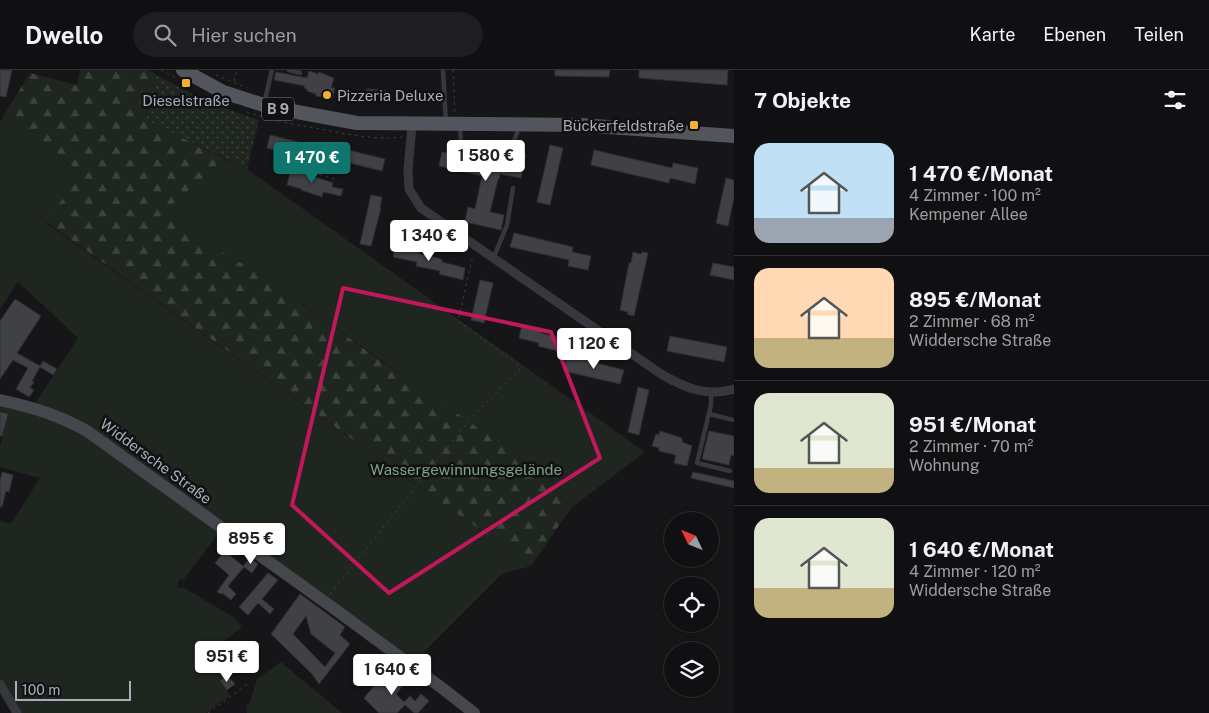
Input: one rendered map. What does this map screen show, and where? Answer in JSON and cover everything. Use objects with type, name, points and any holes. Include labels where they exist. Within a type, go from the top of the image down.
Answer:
[{"type":"main road","name":"B 9","points":[[183,70],[223,92],[264,105],[357,123],[581,125],[734,136]]},
{"type":"street","points":[[412,124],[408,170],[409,189],[421,208],[661,374],[682,386],[703,392],[723,392],[734,389]]},
{"type":"street","name":"Widdersche Straße","points":[[0,400],[24,405],[63,418],[87,431],[324,601],[474,713]]},
{"type":"street","points":[[0,684],[17,713]]},
{"type":"lane","points":[[264,105],[272,70]]},
{"type":"lane","points":[[289,70],[300,72]]},
{"type":"lane","points":[[443,70],[453,124],[461,144],[512,143],[517,133],[518,124]]},
{"type":"lane","points":[[494,259],[507,225],[513,188]]},
{"type":"lane","points":[[711,392],[711,405],[697,463],[730,471]]},
{"type":"lane","points":[[709,414],[734,420]]},
{"type":"path","points":[[233,82],[237,70]]},
{"type":"path","points":[[453,70],[453,124]]},
{"type":"path","points":[[307,171],[335,179]]},
{"type":"path","points":[[324,601],[472,417],[519,370],[519,365],[458,321],[472,256],[478,248]]},
{"type":"path","points":[[208,713],[250,682]]},
{"type":"highlighted area","points":[[343,288],[551,332],[600,458],[389,593],[292,505]]},
{"type":"green space","name":"Wassergewinnungsgelände","points":[[80,70],[149,70],[156,75],[146,120],[225,159],[160,215],[268,279],[374,356],[494,439],[547,479],[571,508],[531,566],[46,222],[81,173],[4,115],[30,73],[77,85]]},
{"type":"green space","points":[[156,75],[206,100],[259,120],[247,169],[146,120]]},
{"type":"green space","points":[[4,115],[81,173],[46,223],[531,566],[502,574],[414,662],[94,432],[34,405],[78,338],[18,282],[0,309],[0,122]]},
{"type":"green space","points":[[225,159],[247,169],[645,452],[571,508],[547,479],[268,279],[159,215]]},
{"type":"green space","points":[[0,404],[38,413],[86,437],[219,533],[183,580],[180,578],[177,587],[184,588],[235,618],[242,627],[218,646],[239,666],[220,681],[230,695],[206,713],[20,713],[0,681],[0,521],[11,524],[40,478],[0,467],[0,446],[8,414],[0,411]]},
{"type":"green space","points":[[281,662],[342,713],[247,713],[246,705],[250,702],[257,679]]},
{"type":"building","points":[[0,70],[12,70],[6,97],[0,96]]},
{"type":"building","points":[[555,70],[610,70],[609,77],[555,76]]},
{"type":"building","points":[[639,70],[728,70],[727,85],[639,78]]},
{"type":"building","points":[[309,71],[318,74],[319,72],[334,78],[331,88],[335,88],[332,98],[316,96],[316,94],[307,91],[304,88],[305,86],[274,80],[276,72],[307,78]]},
{"type":"building","points":[[367,89],[385,90],[384,98],[366,96]]},
{"type":"building","points":[[270,135],[318,147],[315,159],[267,148]]},
{"type":"building","points":[[550,145],[563,148],[550,205],[537,202]]},
{"type":"building","points":[[336,147],[385,159],[382,171],[334,159]]},
{"type":"building","points":[[503,149],[526,154],[521,178],[500,174],[498,179],[490,212],[504,215],[501,230],[465,222],[468,207],[475,209],[482,176],[439,166],[442,152],[500,164]]},
{"type":"building","points":[[594,150],[672,168],[673,163],[698,168],[695,184],[670,178],[669,183],[591,165]]},
{"type":"building","points":[[291,169],[333,183],[332,187],[343,189],[341,196],[323,192],[322,197],[287,185]]},
{"type":"building","points":[[726,178],[734,180],[734,198],[728,226],[716,223]]},
{"type":"building","points":[[371,195],[382,197],[371,246],[360,244]]},
{"type":"building","points":[[514,233],[573,247],[572,252],[591,256],[588,270],[568,266],[569,260],[510,247]]},
{"type":"building","points":[[396,245],[415,249],[419,254],[438,258],[442,262],[465,268],[463,280],[439,274],[440,271],[416,266],[417,262],[393,257]]},
{"type":"building","points":[[633,252],[648,253],[634,316],[620,310]]},
{"type":"building","points":[[713,263],[734,267],[734,280],[710,275]]},
{"type":"building","points":[[480,280],[493,283],[484,323],[471,320]]},
{"type":"building","points":[[15,299],[41,316],[17,353],[40,366],[43,361],[57,369],[53,375],[40,367],[32,381],[34,382],[30,388],[34,390],[29,397],[16,389],[28,368],[13,360],[0,379],[0,321]]},
{"type":"building","points":[[522,325],[542,330],[541,333],[561,338],[558,351],[538,346],[539,343],[519,338]]},
{"type":"building","points":[[670,336],[727,347],[724,362],[667,351]]},
{"type":"building","points":[[567,356],[624,370],[620,384],[564,371]]},
{"type":"building","points":[[638,387],[649,390],[639,435],[628,432]]},
{"type":"building","points":[[0,412],[8,414],[2,436],[0,436]]},
{"type":"building","points":[[660,431],[682,438],[682,442],[692,446],[687,466],[674,463],[676,455],[659,451],[659,448],[652,446],[656,434],[659,435]]},
{"type":"building","points":[[709,431],[734,436],[734,456],[731,455],[729,465],[702,459]]},
{"type":"building","points":[[2,472],[13,475],[9,492],[6,491],[2,507],[0,507],[0,481]]},
{"type":"building","points":[[693,472],[734,481],[734,488],[691,478]]},
{"type":"building","points":[[225,551],[244,567],[228,586],[236,594],[231,600],[222,593],[217,592],[229,575],[215,563]]},
{"type":"building","points":[[250,558],[258,564],[252,573],[243,566]]},
{"type":"building","points":[[268,573],[278,580],[262,599],[274,609],[270,614],[258,603],[248,615],[239,607]]},
{"type":"building","points":[[300,594],[345,627],[340,635],[350,644],[319,684],[312,674],[271,634]],"holes":[[[306,616],[311,634],[335,653],[325,667],[293,634]]]},
{"type":"building","points":[[389,668],[406,682],[396,694],[404,702],[410,696],[415,701],[421,694],[429,701],[418,713],[414,713],[405,705],[397,713],[379,713],[364,698]]},
{"type":"building","points":[[227,675],[235,684],[227,690],[220,681]]},
{"type":"place","name":"Dieselstraße","points":[[186,83]]},
{"type":"place","name":"Pizzeria Deluxe","points":[[327,95]]},
{"type":"place","name":"Bückerfeldstraße","points":[[694,125]]}]
